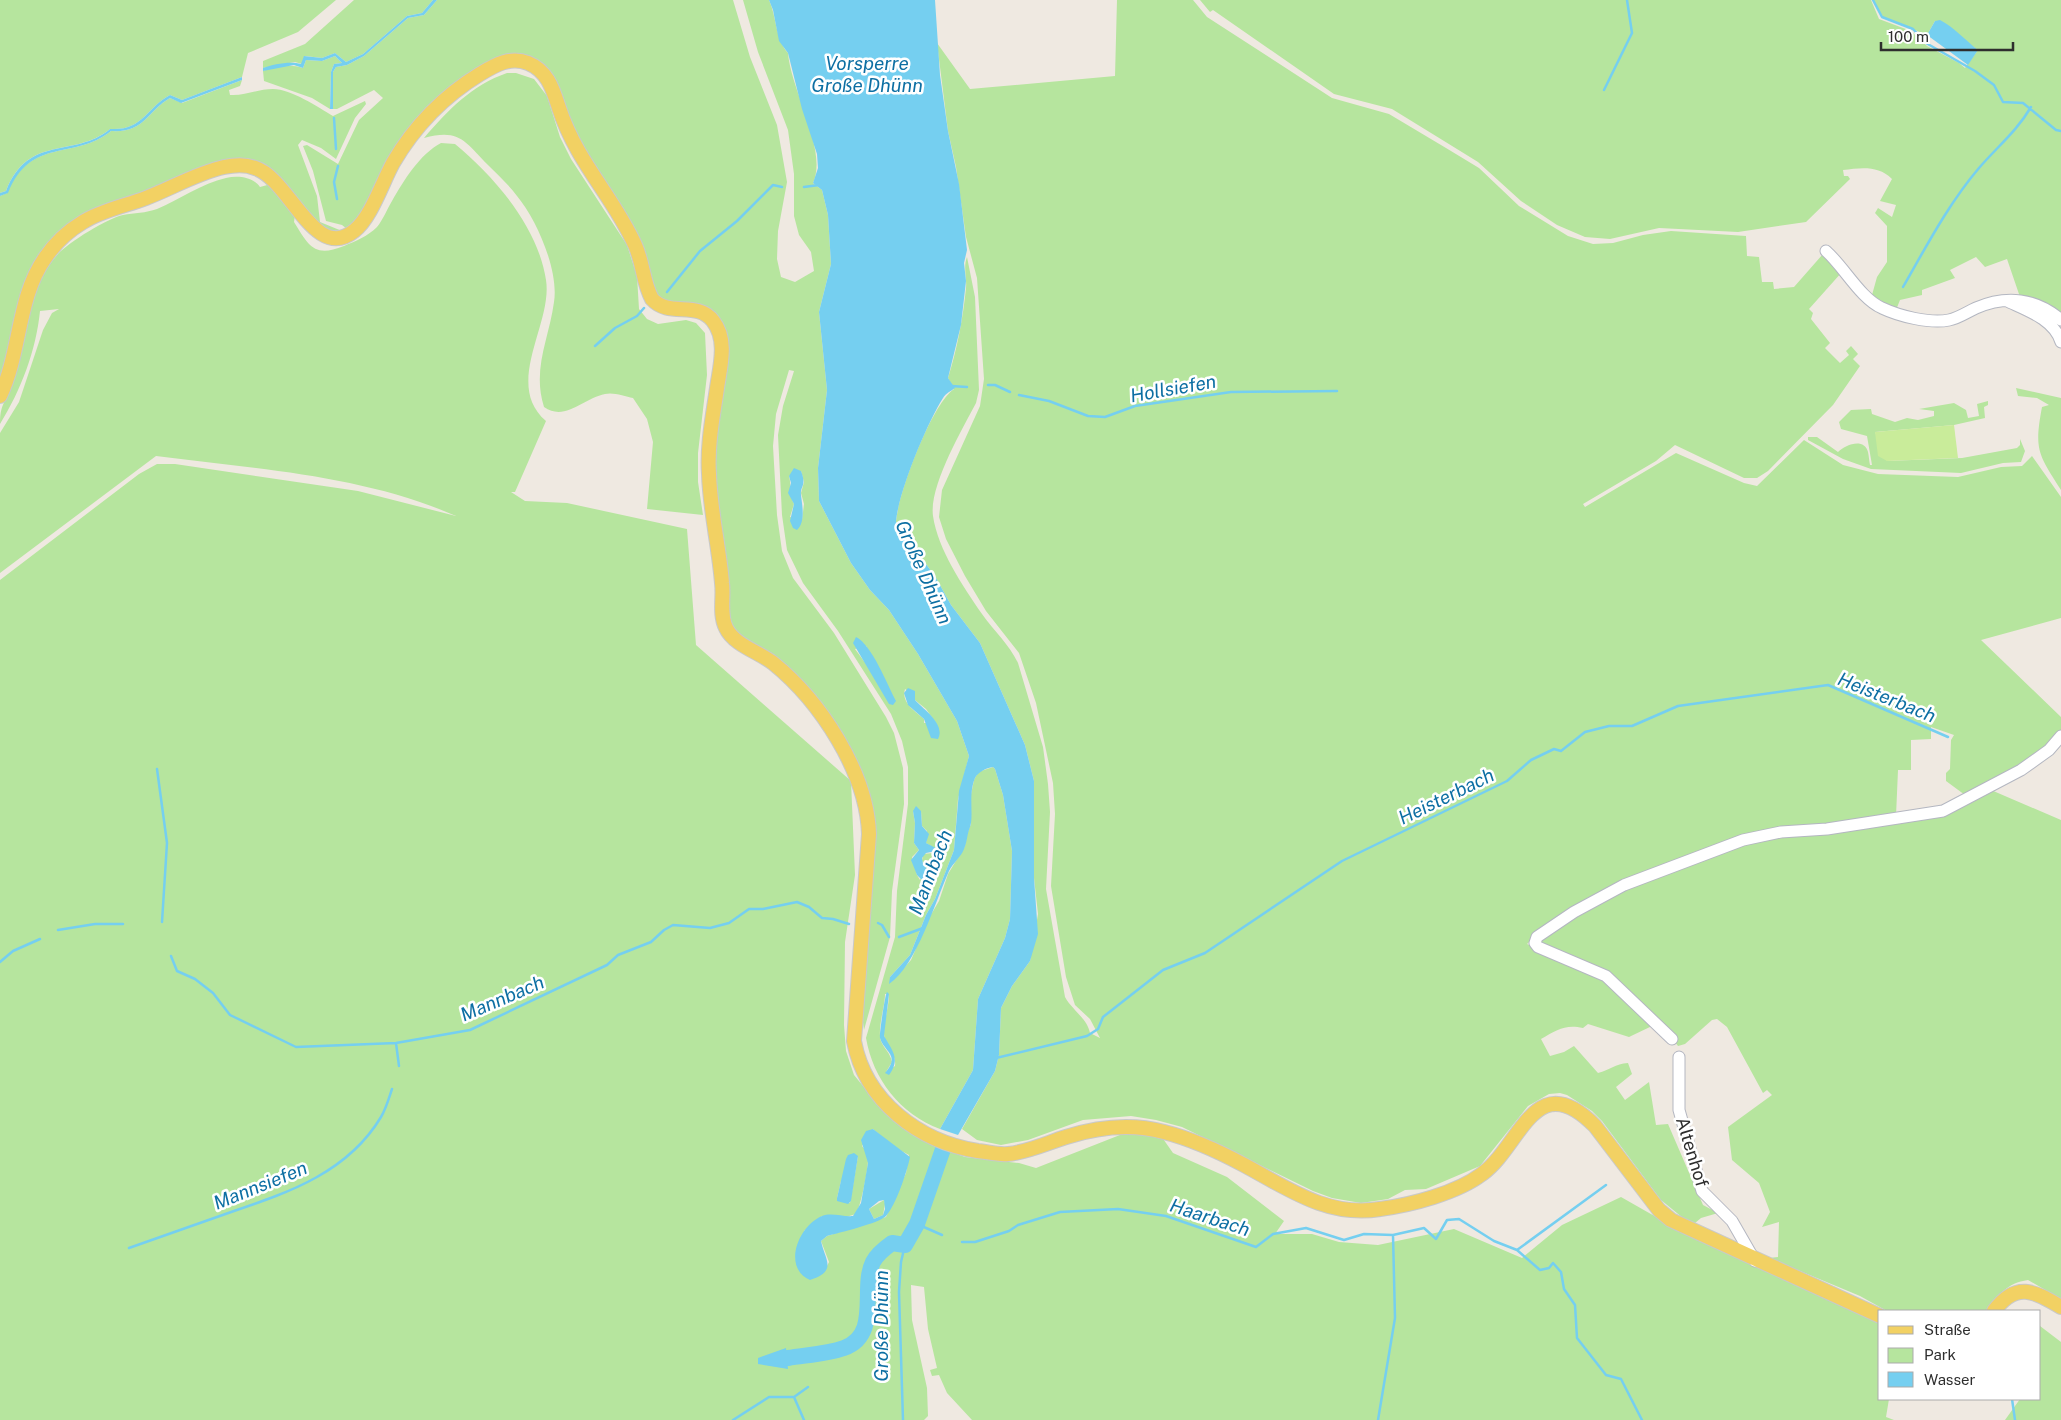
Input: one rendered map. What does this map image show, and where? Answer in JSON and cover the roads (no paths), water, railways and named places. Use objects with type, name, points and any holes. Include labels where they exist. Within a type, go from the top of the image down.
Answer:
[{"type":"main road","points":[[0,396],[13,360],[33,279],[52,249],[82,223],[212,171],[227,166],[245,166],[261,170],[276,180],[313,229],[327,236],[346,236],[355,231],[363,222],[403,147],[445,99],[464,84],[500,63],[517,60],[534,66],[550,82],[577,152],[634,241],[652,299],[666,308],[690,308],[700,311],[713,320],[719,331],[721,353],[710,440],[709,475],[722,580],[723,620],[733,637],[766,657],[802,691],[840,744],[861,787],[866,807],[869,834],[854,1041],[857,1057],[865,1075],[892,1110],[920,1131],[939,1140],[971,1150],[999,1154],[1025,1150],[1065,1137],[1100,1129],[1131,1126],[1154,1129],[1212,1149],[1309,1200],[1334,1208],[1358,1211],[1380,1209],[1422,1200],[1478,1177],[1491,1166],[1533,1113],[1550,1104],[1562,1104],[1582,1114],[1595,1126],[1659,1210],[1670,1220],[1878,1315]]},
{"type":"main road","points":[[1995,1310],[2013,1293],[2022,1290],[2038,1294],[2061,1308]]},
{"type":"street","points":[[1826,251],[1873,303],[1889,311],[1928,320],[1944,321],[1956,318],[1985,304],[2028,300],[2047,309],[2061,320]]},
{"type":"street","points":[[2007,301],[2042,318],[2054,329],[2061,342]]},
{"type":"street","points":[[1672,1039],[1606,976],[1538,947],[1535,943],[1537,937],[1574,912],[1624,885],[1743,840],[1775,833],[1827,829],[1943,811],[2041,757],[2061,736]]},
{"type":"street","name":"Altenhof","points":[[1679,1057],[1679,1110],[1702,1191],[1732,1221],[1755,1260]]},
{"type":"water","points":[[433,0],[437,0],[424,15],[408,18],[364,56],[347,65],[336,67],[333,72],[333,109],[330,109],[331,72],[334,64],[342,63],[335,56],[322,61],[306,60],[303,68],[294,65],[263,71],[263,68],[277,64],[301,64],[304,56],[322,58],[335,53],[346,62],[363,54],[407,16],[422,13]]},
{"type":"water","name":"Vorsperre Große Dhünn","points":[[769,0],[935,0],[940,75],[948,131],[959,184],[967,250],[964,263],[966,281],[961,325],[948,378],[955,388],[947,393],[936,409],[908,477],[896,522],[936,578],[951,605],[980,643],[1025,745],[1034,781],[1034,878],[1038,934],[1030,961],[1012,986],[1001,1008],[999,1055],[995,1071],[958,1135],[940,1129],[973,1070],[978,999],[1005,938],[1010,919],[1012,851],[1003,795],[993,767],[982,771],[976,776],[972,791],[971,822],[964,849],[949,871],[917,948],[899,975],[889,984],[890,977],[910,955],[954,850],[959,791],[969,756],[957,721],[918,654],[889,610],[870,590],[851,563],[819,501],[818,468],[827,390],[819,312],[831,264],[828,215],[822,190],[813,183],[818,168],[817,154],[802,109],[788,53],[779,41],[773,10]]},
{"type":"water","points":[[1940,20],[1978,50],[1968,65],[1927,35],[1935,21]]},
{"type":"water","points":[[242,77],[242,80],[181,103],[170,98],[139,125],[131,129],[111,131],[97,140],[83,145],[41,156],[29,163],[18,175],[8,193],[0,196],[0,193],[6,191],[16,173],[27,161],[40,154],[96,138],[110,129],[121,129],[137,123],[170,95],[182,100]]},
{"type":"water","points":[[794,468],[801,471],[803,480],[801,492],[802,522],[797,530],[793,528],[790,521],[794,504],[788,493],[791,483],[789,476]]},
{"type":"water","points":[[856,637],[868,648],[879,666],[896,701],[893,705],[889,704],[853,643]]},
{"type":"water","points":[[908,688],[915,691],[915,700],[936,722],[940,733],[938,739],[931,738],[924,719],[908,705],[904,693]]},
{"type":"water","points":[[916,806],[921,811],[922,826],[929,834],[926,843],[936,848],[936,851],[926,853],[922,858],[923,864],[929,872],[922,880],[917,875],[911,860],[919,850],[914,843],[915,823],[913,811]]},
{"type":"water","points":[[887,992],[889,994],[884,1036],[895,1059],[893,1069],[889,1075],[885,1073],[890,1067],[892,1058],[880,1038]]},
{"type":"water","points":[[873,1129],[910,1157],[901,1188],[890,1211],[882,1219],[858,1228],[827,1236],[821,1241],[827,1259],[827,1269],[819,1277],[810,1280],[801,1274],[797,1266],[795,1257],[796,1247],[800,1237],[813,1221],[826,1215],[853,1216],[861,1203],[868,1163],[861,1140],[866,1131]],"holes":[[[884,1200],[885,1209],[883,1215],[874,1219],[869,1209],[879,1201]]]},
{"type":"water","points":[[854,1153],[858,1156],[851,1201],[848,1204],[837,1201],[837,1198],[846,1159],[848,1155]]},
{"type":"water","points":[[786,1348],[788,1369],[758,1364],[758,1358]]},
{"type":"waterway","points":[[1604,90],[1632,33],[1627,0]]},
{"type":"waterway","points":[[1873,0],[1882,17],[1913,29],[1926,43],[1975,71],[1994,85],[2003,102],[2023,103],[2056,130],[2061,131]]},
{"type":"waterway","points":[[1903,287],[1938,226],[1958,196],[1979,168],[2020,124],[2031,107]]},
{"type":"waterway","points":[[334,118],[336,149]]},
{"type":"waterway","points":[[337,199],[334,182],[338,166]]},
{"type":"waterway","points":[[667,292],[700,251],[737,221],[773,185],[782,187]]},
{"type":"waterway","points":[[804,187],[819,185]]},
{"type":"waterway","points":[[595,346],[615,328],[637,316],[644,308]]},
{"type":"waterway","name":"Hollsiefen","points":[[988,385],[995,385],[1010,392]]},
{"type":"waterway","name":"Hollsiefen","points":[[951,386],[967,387]]},
{"type":"waterway","name":"Hollsiefen","points":[[1019,395],[1049,401],[1088,416],[1105,417],[1135,406],[1231,392],[1337,391]]},
{"type":"waterway","name":"Heisterbach","points":[[996,1058],[1087,1036],[1098,1029],[1103,1017],[1163,970],[1205,953],[1342,861],[1507,781],[1531,760],[1554,749],[1561,751],[1585,732],[1609,726],[1632,726],[1678,706],[1828,685],[1948,737]]},
{"type":"waterway","points":[[157,769],[167,843],[162,922]]},
{"type":"waterway","name":"Mannbach","points":[[171,956],[177,971],[195,979],[213,993],[230,1015],[296,1047],[396,1043],[470,1030],[607,965],[618,955],[651,942],[664,930],[673,925],[710,928],[729,923],[749,909],[763,909],[797,902],[809,907],[822,918],[849,924]]},
{"type":"waterway","name":"Mannbach","points":[[878,923],[882,925],[889,937]]},
{"type":"waterway","name":"Mannbach","points":[[58,930],[95,924],[123,924]]},
{"type":"waterway","name":"Mannbach","points":[[899,937],[923,928]]},
{"type":"waterway","name":"Mannbach","points":[[0,962],[13,951],[40,939]]},
{"type":"waterway","name":"Mannsiefen","points":[[396,1043],[399,1066]]},
{"type":"waterway","name":"Mannsiefen","points":[[129,1248],[276,1196],[316,1178],[335,1166],[368,1136],[383,1114],[392,1089]]},
{"type":"waterway","points":[[788,1358],[844,1348],[855,1342],[862,1333],[866,1322],[868,1285],[873,1262],[892,1243],[905,1245],[917,1224],[943,1149]]},
{"type":"waterway","points":[[1517,1250],[1606,1185]]},
{"type":"waterway","name":"Haarbach","points":[[962,1242],[975,1242],[1009,1231],[1018,1225],[1060,1212],[1118,1209],[1166,1216],[1256,1247],[1273,1234],[1306,1228],[1344,1240],[1364,1234],[1393,1235],[1424,1228],[1436,1239],[1447,1220],[1459,1219],[1494,1241],[1517,1250],[1540,1270],[1549,1268],[1553,1263],[1561,1272],[1564,1289],[1575,1305],[1577,1338],[1606,1375],[1621,1379],[1642,1420]]},
{"type":"waterway","name":"Haarbach","points":[[917,1224],[942,1235]]},
{"type":"waterway","points":[[1378,1420],[1395,1318],[1393,1235]]},
{"type":"waterway","name":"Große Dhünn","points":[[903,1420],[899,1292],[901,1262],[905,1245]]},
{"type":"waterway","points":[[733,1420],[769,1397],[794,1397],[808,1387]]},
{"type":"waterway","points":[[794,1397],[804,1420]]},
{"type":"waterway","points":[[2012,1400],[2015,1420]]}]
